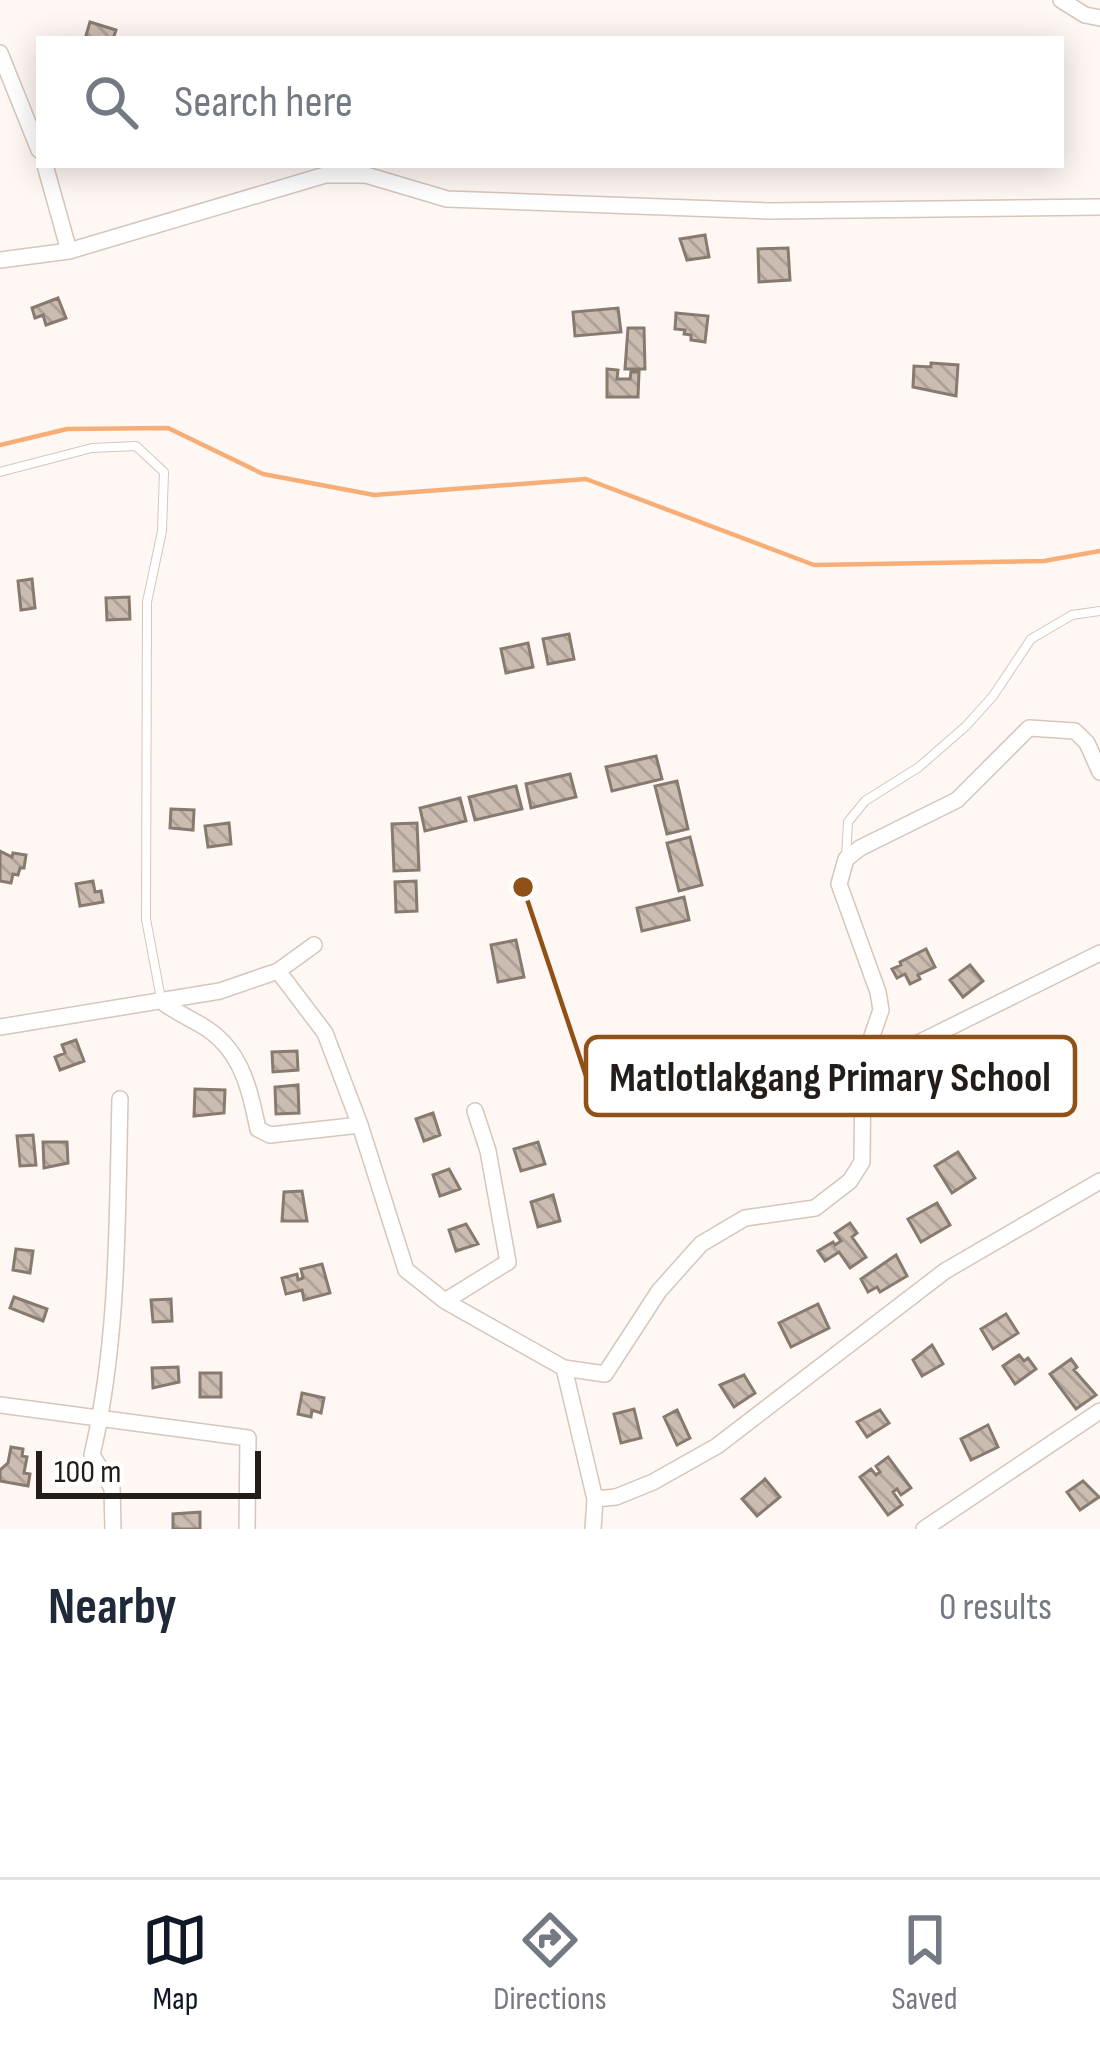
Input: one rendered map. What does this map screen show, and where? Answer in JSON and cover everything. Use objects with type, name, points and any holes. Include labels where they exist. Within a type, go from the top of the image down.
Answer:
[{"type":"street","points":[[1061,0],[1100,18]]},
{"type":"street","points":[[0,53],[36,143]]},
{"type":"street","points":[[46,168],[69,251]]},
{"type":"street","points":[[0,260],[69,251],[326,176],[366,175],[447,199],[770,211],[1100,207]]},
{"type":"street","points":[[278,971],[325,1033],[406,1270],[445,1301],[564,1368],[605,1374],[658,1291],[701,1244],[745,1218],[815,1208],[850,1181],[862,1162],[863,1062],[881,1010],[839,884],[846,860],[860,848],[957,800],[1029,728],[1075,731],[1087,742],[1100,772]]},
{"type":"street","points":[[0,1028],[220,991],[278,971],[314,945]]},
{"type":"street","points":[[863,1062],[900,1052],[1100,953]]},
{"type":"street","points":[[161,1000],[236,1053],[258,1129],[270,1135],[360,1125]]},
{"type":"street","points":[[113,1529],[112,1488],[92,1455],[113,1307],[119,1099]]},
{"type":"street","points":[[445,1301],[508,1262],[488,1151],[475,1111]]},
{"type":"street","points":[[596,1499],[653,1483],[717,1447],[945,1271],[1100,1181]]},
{"type":"street","points":[[564,1368],[596,1499],[593,1529]]},
{"type":"street","points":[[0,1405],[248,1438],[247,1529]]},
{"type":"street","points":[[924,1529],[1100,1412]]},
{"type":"lane","points":[[0,472],[92,448],[136,446],[164,472],[162,531],[146,602],[146,919],[161,1000]]},
{"type":"lane","points":[[846,860],[848,822],[865,801],[919,767],[966,726],[993,696],[1030,639],[1072,615],[1100,611]]},
{"type":"building","points":[[90,22],[116,30],[114,36],[86,36]]},
{"type":"building","points":[[705,235],[709,257],[687,260],[680,239]]},
{"type":"building","points":[[788,248],[790,280],[759,282],[758,249]]},
{"type":"building","points":[[58,298],[66,318],[46,325],[43,315],[35,318],[32,308]]},
{"type":"building","points":[[618,308],[621,332],[575,336],[573,312]]},
{"type":"building","points":[[676,313],[708,316],[705,342],[691,340],[685,330],[675,329]]},
{"type":"building","points":[[628,328],[644,328],[645,369],[625,369]]},
{"type":"building","points":[[931,363],[958,365],[956,396],[913,387],[914,366],[931,367]]},
{"type":"building","points":[[607,369],[618,370],[617,379],[630,379],[631,372],[639,372],[638,397],[607,397]]},
{"type":"building","points":[[32,579],[35,608],[21,610],[18,581]]},
{"type":"building","points":[[129,597],[130,619],[107,620],[106,598]]},
{"type":"building","points":[[569,634],[574,659],[548,664],[543,639]]},
{"type":"building","points":[[528,643],[533,667],[506,673],[501,649]]},
{"type":"building","points":[[656,756],[662,779],[612,791],[606,767]]},
{"type":"building","points":[[570,774],[576,797],[531,808],[526,784]]},
{"type":"building","points":[[677,781],[688,829],[667,834],[655,786]]},
{"type":"building","points":[[516,786],[522,809],[475,820],[469,797]]},
{"type":"building","points":[[460,798],[466,821],[425,831],[420,808]]},
{"type":"building","points":[[171,809],[194,810],[193,830],[170,828]]},
{"type":"building","points":[[229,823],[231,844],[208,847],[205,826]]},
{"type":"building","points":[[417,823],[419,870],[394,871],[392,824]]},
{"type":"building","points":[[690,837],[702,885],[679,891],[667,843]]},
{"type":"building","points":[[0,851],[12,857],[13,853],[26,855],[24,868],[13,874],[11,883],[0,881]]},
{"type":"building","points":[[93,881],[103,902],[80,906],[76,884]]},
{"type":"building","points":[[416,881],[417,911],[396,912],[395,882]]},
{"type":"building","points":[[684,897],[689,920],[642,931],[637,908]]},
{"type":"building","points":[[516,940],[524,977],[498,982],[491,945]]},
{"type":"building","points":[[926,949],[935,967],[910,984],[905,974],[897,978],[892,969]]},
{"type":"building","points":[[970,965],[983,981],[963,997],[950,980]]},
{"type":"building","points":[[76,1040],[84,1061],[60,1070],[55,1057],[65,1053],[62,1045]]},
{"type":"building","points":[[297,1051],[298,1070],[273,1072],[272,1052]]},
{"type":"building","points":[[298,1085],[299,1113],[276,1114],[275,1087]]},
{"type":"building","points":[[195,1089],[225,1090],[224,1113],[194,1116]]},
{"type":"building","points":[[433,1113],[440,1135],[424,1141],[416,1119]]},
{"type":"building","points":[[33,1135],[36,1165],[20,1166],[17,1136]]},
{"type":"building","points":[[43,1142],[67,1142],[68,1163],[44,1168]]},
{"type":"building","points":[[538,1142],[545,1164],[521,1171],[514,1149]]},
{"type":"building","points":[[958,1152],[975,1178],[952,1193],[935,1166]]},
{"type":"building","points":[[449,1169],[460,1189],[440,1196],[433,1175]]},
{"type":"building","points":[[302,1191],[307,1221],[282,1221],[284,1192]]},
{"type":"building","points":[[553,1195],[560,1221],[538,1227],[531,1202]]},
{"type":"building","points":[[937,1203],[950,1225],[921,1242],[908,1219]]},
{"type":"building","points":[[850,1223],[857,1233],[852,1237],[866,1257],[850,1268],[839,1252],[825,1261],[818,1251],[841,1241],[835,1233]]},
{"type":"building","points":[[466,1224],[478,1244],[456,1251],[449,1230]]},
{"type":"building","points":[[16,1249],[33,1251],[30,1273],[13,1270]]},
{"type":"building","points":[[896,1255],[907,1276],[880,1292],[877,1287],[868,1292],[861,1279]]},
{"type":"building","points":[[322,1264],[330,1293],[304,1300],[302,1290],[286,1294],[282,1278],[297,1274],[298,1280],[303,1278],[301,1269]]},
{"type":"building","points":[[14,1297],[47,1309],[43,1321],[10,1308]]},
{"type":"building","points":[[171,1299],[172,1321],[153,1322],[151,1300]]},
{"type":"building","points":[[818,1304],[829,1328],[791,1347],[779,1323]]},
{"type":"building","points":[[1006,1314],[1018,1333],[993,1349],[981,1329]]},
{"type":"building","points":[[932,1345],[943,1364],[922,1376],[913,1360]]},
{"type":"building","points":[[1019,1355],[1036,1369],[1015,1384],[1003,1366]]},
{"type":"building","points":[[1071,1359],[1077,1367],[1074,1370],[1096,1395],[1076,1409],[1050,1374]]},
{"type":"building","points":[[178,1367],[179,1382],[153,1388],[152,1368]]},
{"type":"building","points":[[200,1373],[221,1373],[221,1397],[200,1397]]},
{"type":"building","points":[[744,1375],[755,1393],[734,1407],[720,1385]]},
{"type":"building","points":[[302,1393],[324,1398],[321,1413],[298,1414]]},
{"type":"building","points":[[634,1409],[641,1438],[621,1443],[614,1414]]},
{"type":"building","points":[[677,1410],[690,1438],[677,1445],[664,1417]]},
{"type":"building","points":[[880,1410],[889,1423],[867,1437],[857,1422]]},
{"type":"building","points":[[988,1425],[998,1447],[971,1460],[961,1439]]},
{"type":"building","points":[[11,1447],[23,1449],[22,1456],[27,1457],[28,1486],[0,1481]]},
{"type":"building","points":[[888,1457],[911,1488],[901,1495],[897,1489],[893,1492],[902,1505],[888,1515],[860,1477],[871,1469],[876,1475],[880,1472],[876,1466]]},
{"type":"building","points":[[765,1479],[780,1497],[757,1516],[742,1499]]},
{"type":"building","points":[[1083,1481],[1099,1497],[1080,1510],[1067,1492]]},
{"type":"building","points":[[200,1512],[200,1529],[173,1529],[173,1514]]},
{"type":"waterway","points":[[0,445],[67,429],[168,428],[263,474],[374,495],[586,479],[814,565],[1044,561],[1100,551]]},
{"type":"place","name":"Matlotlakgang Primary School","points":[[523,887]]}]
